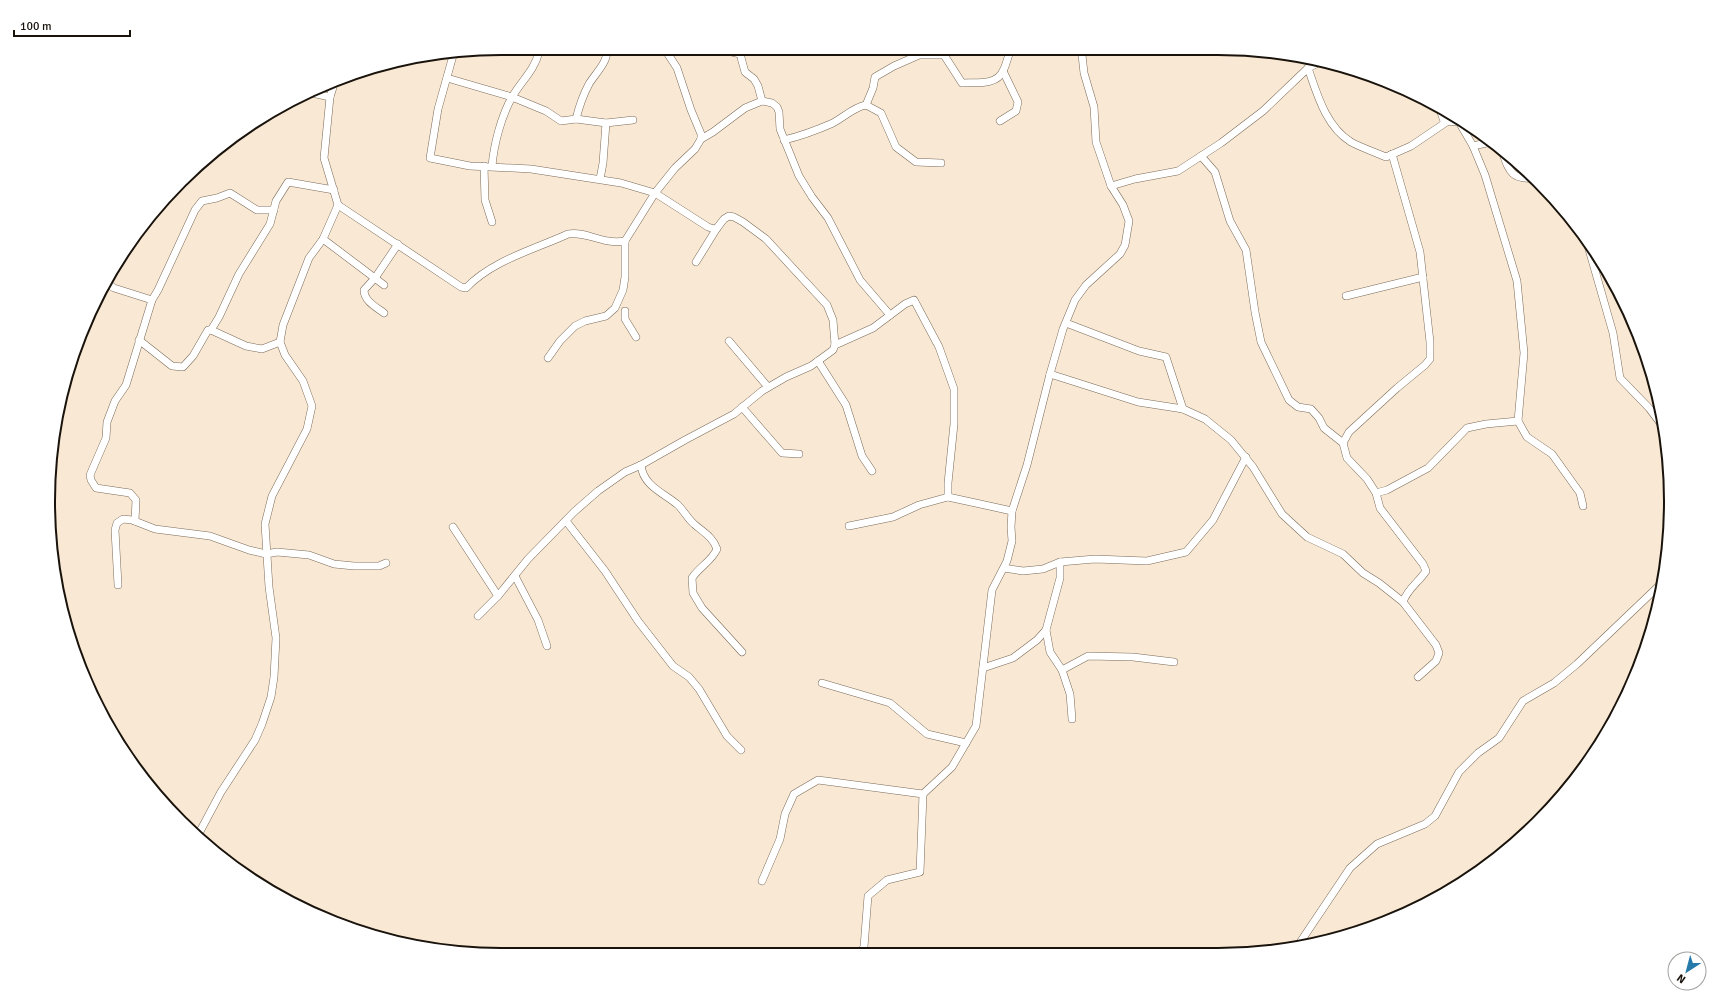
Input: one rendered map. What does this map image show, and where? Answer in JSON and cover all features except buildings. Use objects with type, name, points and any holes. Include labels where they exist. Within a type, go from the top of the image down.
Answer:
[{"type":"street","points":[[492,166],[493,153],[499,132],[512,97],[536,64],[538,55]]},
{"type":"street","points":[[576,119],[586,91],[603,63],[606,55]]},
{"type":"street","points":[[669,55],[677,68],[701,134],[701,139]]},
{"type":"street","points":[[740,55],[745,72],[754,79],[758,86],[762,101]]},
{"type":"street","points":[[866,105],[873,88],[875,77],[894,66],[919,55],[944,55],[962,83],[989,82],[996,80],[1003,71],[1009,55]]},
{"type":"street","points":[[863,948],[868,896],[887,880],[920,872],[922,794],[952,767],[976,726],[992,590],[1007,561],[1012,541],[1010,527],[1012,511],[1028,465],[1050,374],[1075,300],[1086,284],[1120,254],[1125,245],[1129,221],[1123,205],[1111,186],[1096,142],[1094,107],[1084,73],[1082,55]]},
{"type":"street","points":[[452,58],[438,109],[430,158],[470,166],[531,169],[621,183],[655,193],[708,227],[714,229],[717,228]]},
{"type":"street","points":[[1111,186],[1135,179],[1178,171],[1263,111],[1308,68],[1313,66]]},
{"type":"street","points":[[1308,68],[1324,110],[1338,131],[1351,142],[1386,157],[1411,146],[1448,121]]},
{"type":"street","points":[[1000,121],[1016,112],[1018,102],[1003,71]]},
{"type":"street","points":[[447,78],[512,97],[546,112],[561,121],[576,119],[606,123],[633,120]]},
{"type":"street","points":[[200,831],[221,792],[255,740],[271,696],[275,670],[276,638],[269,587],[265,524],[272,496],[307,429],[312,406],[303,382],[285,355],[280,342],[283,325],[309,258],[323,239],[338,205],[324,158],[330,96],[333,88]]},
{"type":"street","points":[[319,94],[330,96]]},
{"type":"street","points":[[548,358],[560,341],[575,326],[585,321],[606,316],[615,308],[623,290],[625,277],[625,241],[655,193],[675,168],[695,149],[701,139],[745,108],[762,101],[772,103],[777,107],[779,112],[780,129],[799,176],[812,198],[828,218],[860,280],[890,315]]},
{"type":"street","points":[[784,140],[802,136],[832,123],[861,106],[866,105],[880,113],[896,147],[916,162],[940,163]]},
{"type":"street","points":[[1442,116],[1444,121],[1452,121]]},
{"type":"street","points":[[600,179],[603,163],[606,123]]},
{"type":"street","points":[[1462,128],[1473,146],[1485,175],[1517,281],[1524,353],[1518,421],[1527,437],[1552,454],[1556,459],[1580,493],[1583,506]]},
{"type":"street","points":[[1473,146],[1484,143]]},
{"type":"street","points":[[1343,442],[1349,432],[1430,359],[1430,342],[1420,252],[1392,154]]},
{"type":"street","points":[[1201,156],[1215,172],[1230,221],[1246,250],[1261,342],[1289,400],[1298,407],[1311,409],[1319,418],[1324,428],[1343,442],[1347,458],[1367,479],[1376,493],[1380,508],[1423,564],[1426,571],[1405,595],[1402,602]]},
{"type":"street","points":[[1506,161],[1511,174],[1524,177]]},
{"type":"street","points":[[484,166],[485,200],[492,222]]},
{"type":"street","points":[[139,340],[172,366],[183,367],[193,356],[208,330],[211,330],[220,317],[239,274],[270,224],[276,201],[288,182],[334,190]]},
{"type":"street","points":[[135,521],[136,500],[130,493],[96,488],[90,476],[106,438],[107,422],[115,401],[126,385],[152,300],[195,210],[202,201],[217,198],[230,193],[257,210],[274,210]]},
{"type":"street","points":[[338,205],[461,287],[466,288],[478,276],[494,267],[568,234],[577,233],[603,241],[625,241]]},
{"type":"street","points":[[478,616],[498,596],[528,558],[598,491],[625,472],[641,465],[734,414],[768,387],[818,361],[833,350],[835,345],[833,320],[827,304],[766,239],[734,216],[729,216],[724,219],[696,262]]},
{"type":"street","points":[[323,239],[384,284]]},
{"type":"street","points":[[384,313],[364,295],[364,290],[375,278],[398,244]]},
{"type":"street","points":[[1591,256],[1613,333],[1620,378],[1655,417]]},
{"type":"street","points":[[1346,296],[1423,277]]},
{"type":"street","points":[[111,286],[152,300]]},
{"type":"street","points":[[620,297],[625,311],[625,319],[636,337]]},
{"type":"street","points":[[835,345],[873,328],[905,304],[914,300],[939,347],[954,389],[954,424],[948,497]]},
{"type":"street","points":[[615,308],[625,311]]},
{"type":"street","points":[[1066,323],[1139,351],[1166,357],[1183,409]]},
{"type":"street","points":[[211,330],[246,346],[262,349],[280,342]]},
{"type":"street","points":[[729,341],[768,387]]},
{"type":"street","points":[[818,361],[846,405],[862,456],[872,471]]},
{"type":"street","points":[[1050,374],[1138,402],[1183,409],[1205,419],[1231,440],[1253,467],[1282,514],[1307,537],[1343,554],[1363,573],[1385,587],[1402,602],[1436,645],[1439,653],[1436,661],[1418,677]]},
{"type":"street","points":[[742,407],[782,453],[799,454]]},
{"type":"street","points":[[1376,493],[1387,490],[1428,468],[1467,428],[1486,424],[1518,421]]},
{"type":"street","points":[[1004,568],[1023,571],[1043,569],[1060,562],[1095,560],[1147,561],[1186,552],[1214,520],[1246,457]]},
{"type":"street","points":[[641,465],[642,473],[646,480],[663,496],[677,505],[693,523],[709,535],[715,544],[717,549],[715,554],[697,570],[692,578],[693,593],[702,608],[742,652]]},
{"type":"street","points":[[849,526],[893,517],[919,505],[948,497],[1012,511]]},
{"type":"street","points":[[118,585],[115,530],[117,523],[123,519],[135,521],[155,529],[210,536],[249,550],[266,554],[277,552],[309,555],[334,564],[354,566],[379,566],[386,563]]},
{"type":"street","points":[[566,521],[605,571],[638,621],[673,666],[689,677],[699,689],[727,736],[741,750]]},
{"type":"street","points":[[454,527],[498,596]]},
{"type":"street","points":[[1060,562],[1060,578],[1046,630],[1050,652],[1062,670],[1070,694],[1072,720]]},
{"type":"street","points":[[515,576],[538,620],[547,646]]},
{"type":"street","points":[[1302,939],[1355,864],[1377,844],[1425,824],[1435,816],[1459,772],[1478,753],[1500,738],[1523,701],[1554,683],[1577,664],[1655,590]]},
{"type":"street","points":[[983,668],[1013,658],[1037,640],[1046,630]]},
{"type":"street","points":[[1062,670],[1088,656],[1133,657],[1174,662]]},
{"type":"street","points":[[822,683],[890,703],[927,734],[966,743]]},
{"type":"street","points":[[762,881],[780,840],[785,814],[794,794],[818,780],[922,794]]}]
